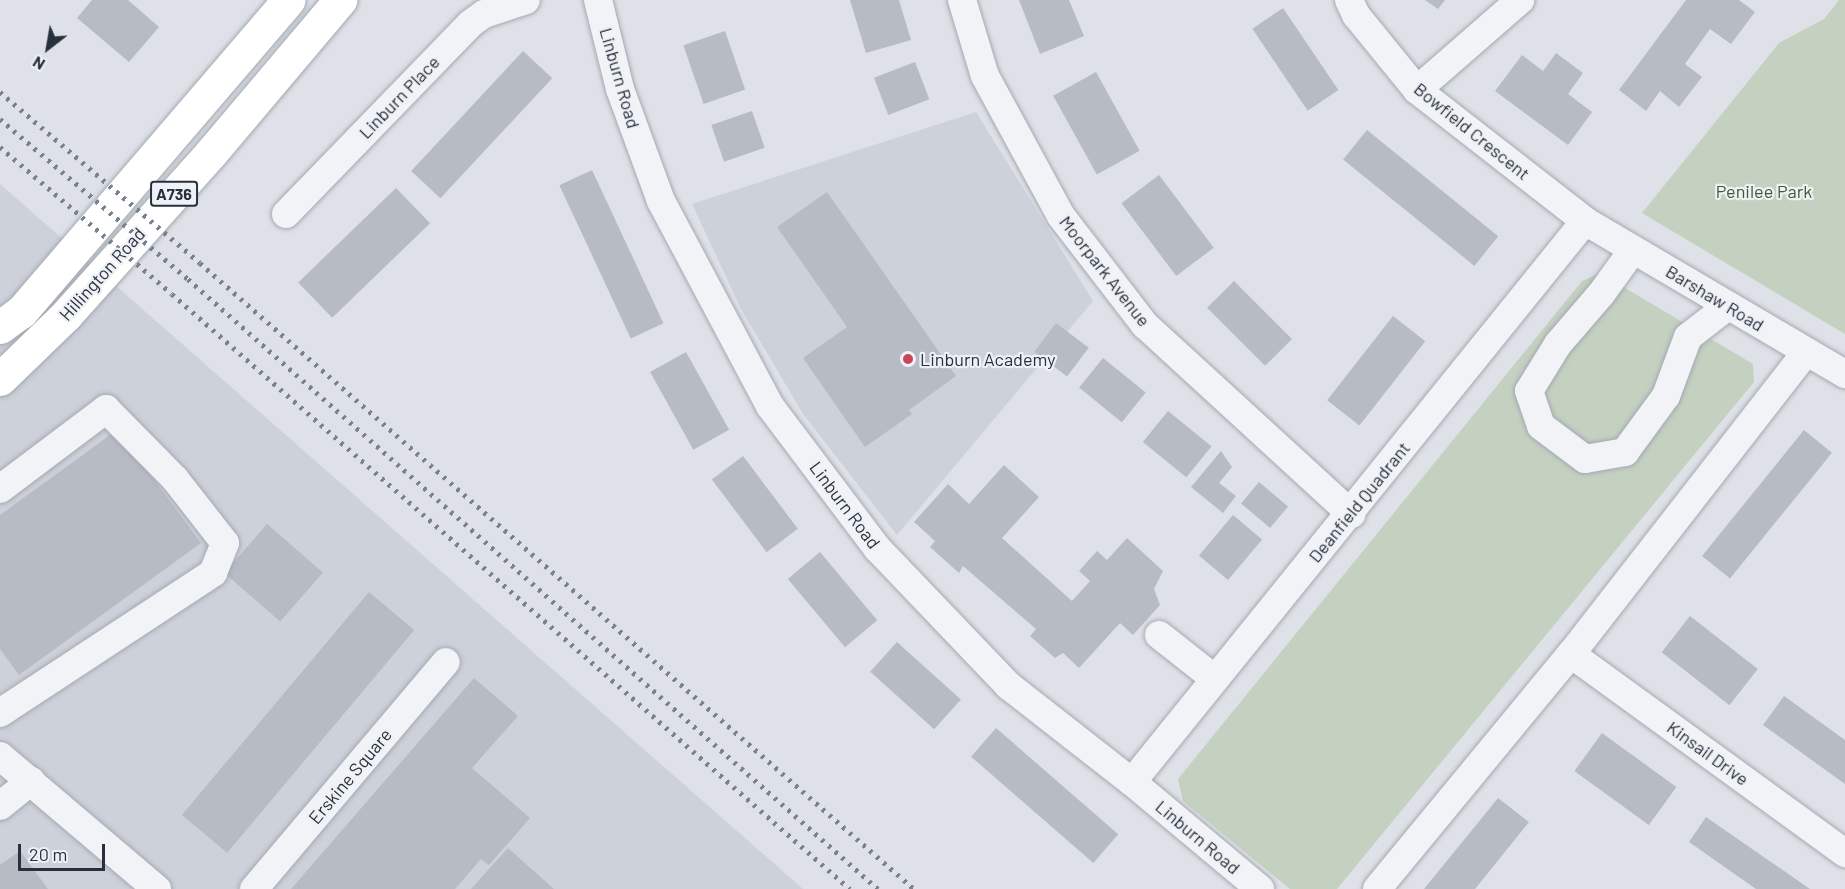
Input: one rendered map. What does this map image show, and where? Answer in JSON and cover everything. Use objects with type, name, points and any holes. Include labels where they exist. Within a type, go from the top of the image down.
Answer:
[{"type":"main road","name":"Hillington Road","points":[[0,327],[21,312],[288,0]]},
{"type":"main road","name":"Hillington Road","points":[[0,380],[66,315],[138,235],[210,154],[340,0]]},
{"type":"street","name":"Linburn Place","points":[[286,214],[470,24],[484,14],[526,0]]},
{"type":"street","name":"Linburn Road","points":[[598,0],[620,89],[662,201],[770,406],[877,548],[1009,686],[1132,782],[1260,889]]},
{"type":"street","name":"Moorpark Avenue","points":[[962,0],[985,76],[1061,216],[1144,325],[1351,514]]},
{"type":"street","name":"Bowfield Crescent","points":[[1348,0],[1356,15],[1417,90],[1585,221]]},
{"type":"street","points":[[1417,90],[1520,0]]},
{"type":"street","name":"Deanfield Quadrant","points":[[1132,782],[1351,514],[1585,221]]},
{"type":"street","name":"Barshaw Road","points":[[1585,221],[1845,374]]},
{"type":"street","points":[[1633,250],[1601,294],[1558,344],[1529,391],[1541,426],[1585,459],[1625,452],[1666,396],[1688,337],[1728,306]]},
{"type":"street","points":[[1377,889],[1572,654],[1806,352]]},
{"type":"street","points":[[0,489],[106,409],[175,479],[225,543],[213,573],[4,702]]},
{"type":"street","points":[[1159,635],[1215,679]]},
{"type":"street","name":"Kinsail Drive","points":[[1572,654],[1845,853]]},
{"type":"street","name":"Erskine Square","points":[[254,889],[446,662]]},
{"type":"street","points":[[0,756],[158,889]]},
{"type":"street","points":[[0,806],[31,781]]},
{"type":"shaded area","name":"Linburn Academy","points":[[976,112],[1093,301],[897,535],[803,414],[741,309],[692,204]]},
{"type":"shaded area","points":[[0,184],[803,889],[0,889]]},
{"type":"green space","name":"Penilee Park","points":[[1839,0],[1845,0],[1845,334],[1642,213],[1779,43],[1824,19]]},
{"type":"green space","points":[[1600,273],[1753,364],[1754,382],[1337,889],[1290,889],[1183,801],[1178,779],[1582,281]]},
{"type":"building","points":[[92,0],[128,0],[159,27],[129,62],[77,18]]},
{"type":"building","points":[[850,0],[899,0],[911,40],[866,53]]},
{"type":"building","points":[[1019,0],[1069,0],[1084,36],[1040,54]]},
{"type":"building","points":[[1425,0],[1445,0],[1438,9]]},
{"type":"building","points":[[1686,0],[1739,0],[1755,12],[1731,44],[1710,29],[1685,64],[1702,77],[1679,107],[1660,91],[1646,111],[1619,90]]},
{"type":"building","points":[[1283,8],[1338,90],[1308,111],[1252,29]]},
{"type":"building","points":[[725,31],[745,90],[704,104],[683,45]]},
{"type":"building","points":[[523,51],[552,78],[440,198],[411,171]]},
{"type":"building","points":[[1556,53],[1583,73],[1568,94],[1592,112],[1568,145],[1495,91],[1522,55],[1543,71]]},
{"type":"building","points":[[915,62],[929,99],[888,115],[874,78]]},
{"type":"building","points":[[1096,72],[1140,151],[1097,174],[1053,96]]},
{"type":"building","points":[[752,111],[765,148],[724,162],[711,125]]},
{"type":"building","points":[[1367,130],[1498,236],[1474,266],[1343,160]]},
{"type":"building","points":[[592,170],[663,323],[631,338],[559,185]]},
{"type":"building","points":[[1159,175],[1214,248],[1176,276],[1121,203]]},
{"type":"building","points":[[396,188],[430,223],[332,318],[298,282]]},
{"type":"building","points":[[827,192],[956,376],[909,410],[912,414],[865,447],[803,358],[847,327],[777,227]]},
{"type":"building","points":[[1234,281],[1292,339],[1265,366],[1207,308]]},
{"type":"building","points":[[1393,316],[1425,341],[1359,426],[1327,400]]},
{"type":"building","points":[[1056,323],[1089,348],[1067,376],[1034,352]]},
{"type":"building","points":[[686,352],[729,430],[693,450],[650,372]]},
{"type":"building","points":[[1103,358],[1146,393],[1122,422],[1079,388]]},
{"type":"building","points":[[1168,411],[1212,446],[1186,477],[1143,442]]},
{"type":"building","points":[[117,430],[201,543],[19,675],[0,649],[0,515]]},
{"type":"building","points":[[1804,430],[1832,453],[1730,579],[1702,556]]},
{"type":"building","points":[[1221,451],[1232,467],[1219,483],[1236,496],[1223,513],[1191,487]]},
{"type":"building","points":[[743,456],[798,529],[767,552],[712,479]]},
{"type":"building","points":[[1004,465],[1039,497],[1002,538],[1072,601],[1090,581],[1079,571],[1097,551],[1107,560],[1127,538],[1163,571],[1154,589],[1160,605],[1133,635],[1120,623],[1079,668],[1063,653],[1055,658],[1030,636],[1036,629],[963,566],[959,573],[930,547],[935,541],[914,522],[948,484],[969,504]]},
{"type":"building","points":[[1259,482],[1288,506],[1270,528],[1241,503]]},
{"type":"building","points":[[1233,515],[1262,539],[1228,580],[1199,556]]},
{"type":"building","points":[[267,524],[323,573],[280,622],[224,573]]},
{"type":"building","points":[[820,552],[877,620],[845,647],[788,579]]},
{"type":"building","points":[[369,592],[414,630],[227,853],[182,815]]},
{"type":"building","points":[[1690,616],[1758,669],[1729,705],[1662,652]]},
{"type":"building","points":[[897,642],[961,700],[934,729],[870,672]]},
{"type":"building","points":[[474,678],[518,716],[472,768],[530,818],[489,865],[481,859],[455,889],[291,889]]},
{"type":"building","points":[[1784,696],[1845,740],[1845,784],[1763,725]]},
{"type":"building","points":[[996,728],[1118,834],[1093,863],[971,757]]},
{"type":"building","points":[[1602,733],[1676,787],[1649,825],[1574,771]]},
{"type":"building","points":[[1498,798],[1529,822],[1475,889],[1424,889]]},
{"type":"building","points":[[1706,817],[1810,889],[1756,889],[1689,842]]},
{"type":"building","points":[[508,848],[554,889],[471,889]]},
{"type":"building","points":[[20,851],[48,889],[0,889],[0,865]]},
{"type":"railway","points":[[0,92],[200,263],[914,889]]},
{"type":"railway","points":[[0,119],[188,279],[878,889]]},
{"type":"railway","points":[[0,147],[172,294],[850,889]]},
{"type":"place","name":"Linburn Academy","points":[[908,359]]}]
